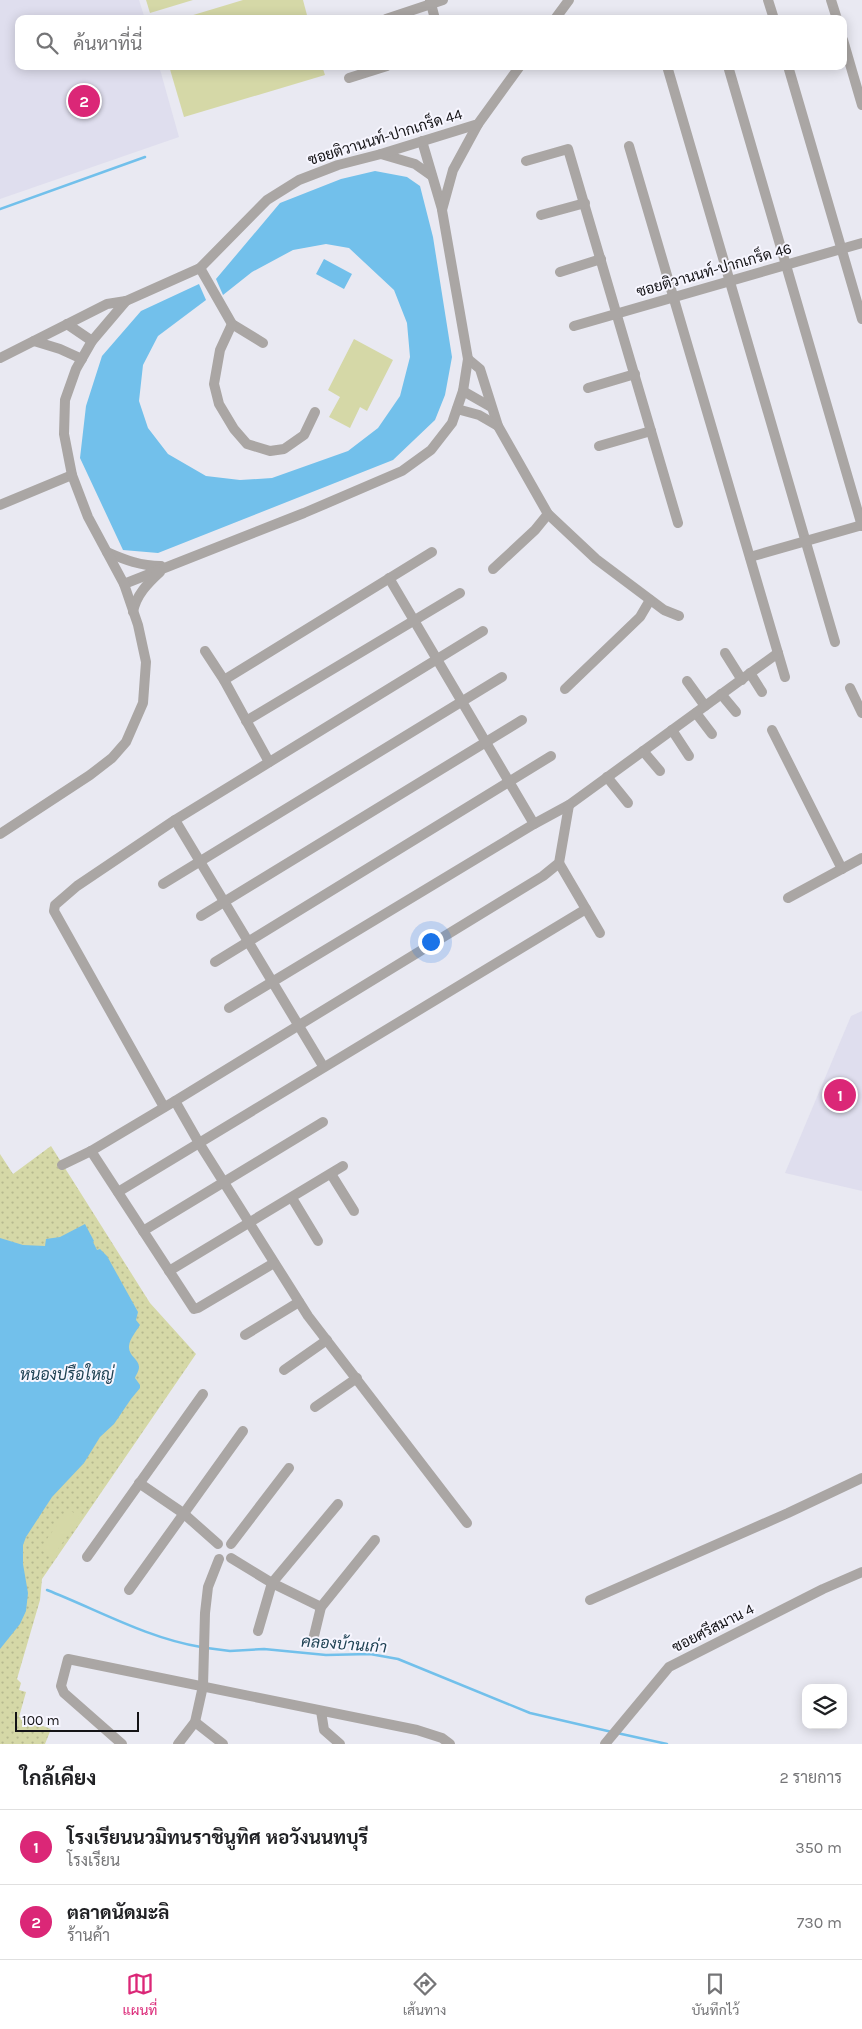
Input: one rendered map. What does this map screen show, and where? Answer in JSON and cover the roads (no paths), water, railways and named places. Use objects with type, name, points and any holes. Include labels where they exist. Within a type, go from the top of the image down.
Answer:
[{"type":"street","points":[[396,15],[430,2],[443,0]]},
{"type":"street","points":[[558,15],[569,0]]},
{"type":"street","points":[[768,0],[773,15]]},
{"type":"street","points":[[832,0],[836,15]]},
{"type":"street","points":[[430,2],[434,15]]},
{"type":"street","points":[[847,54],[862,105]]},
{"type":"street","points":[[348,78],[374,70]]},
{"type":"street","name":"ซอยติวานนท์-ปากเกร็ด 44","points":[[0,834],[90,775],[112,758],[126,742],[141,709],[146,685],[146,662],[124,584],[88,517],[72,475],[64,434],[65,400],[82,359],[92,341],[126,301],[200,268],[267,200],[299,180],[338,165],[381,154],[478,124],[517,70]]},
{"type":"street","points":[[668,70],[835,642]]},
{"type":"street","points":[[729,70],[862,526],[750,557]]},
{"type":"street","points":[[789,70],[862,318]]},
{"type":"street","points":[[442,210],[452,170],[478,124]]},
{"type":"street","points":[[124,584],[168,565],[304,513],[402,471],[431,450],[452,423],[463,391],[468,359],[442,210],[422,141]]},
{"type":"street","points":[[629,146],[785,677]]},
{"type":"street","points":[[526,160],[568,149],[678,523]]},
{"type":"street","points":[[381,154],[415,164],[432,176]]},
{"type":"street","points":[[540,215],[585,203]]},
{"type":"street","name":"ซอยติวานนท์-ปากเกร็ด 46","points":[[574,326],[862,243]]},
{"type":"street","points":[[560,272],[601,259]]},
{"type":"street","points":[[200,268],[232,324],[262,343]]},
{"type":"street","points":[[0,358],[107,304],[126,301]]},
{"type":"street","points":[[67,324],[92,341]]},
{"type":"street","points":[[232,324],[220,350],[214,384],[219,404],[247,444],[270,451],[284,449],[304,435],[315,412]]},
{"type":"street","points":[[34,341],[60,348],[82,359]]},
{"type":"street","points":[[468,359],[480,369],[498,426],[548,514],[596,559],[664,610],[679,616]]},
{"type":"street","points":[[588,388],[635,374]]},
{"type":"street","points":[[463,391],[491,407]]},
{"type":"street","points":[[457,409],[479,415],[498,426]]},
{"type":"street","points":[[599,446],[651,431]]},
{"type":"street","points":[[0,504],[72,475]]},
{"type":"street","points":[[493,569],[535,530],[548,514]]},
{"type":"street","points":[[107,552],[131,562],[150,566],[168,565]]},
{"type":"street","points":[[224,680],[432,552]]},
{"type":"street","points":[[133,612],[134,605],[146,584],[168,565]]},
{"type":"street","points":[[389,578],[534,824]]},
{"type":"street","points":[[246,721],[460,593]]},
{"type":"street","points":[[565,688],[640,617],[650,600]]},
{"type":"street","points":[[164,1107],[54,908],[57,902],[76,886],[174,820],[483,631]]},
{"type":"street","points":[[205,651],[224,680],[270,762]]},
{"type":"street","points":[[725,653],[742,680]]},
{"type":"street","points":[[229,1008],[534,824],[569,805],[778,653]]},
{"type":"street","points":[[750,673],[762,692]]},
{"type":"street","points":[[163,884],[502,677]]},
{"type":"street","points":[[687,681],[705,706]]},
{"type":"street","points":[[850,688],[862,712]]},
{"type":"street","points":[[722,694],[736,712]]},
{"type":"street","points":[[696,713],[712,734]]},
{"type":"street","points":[[201,916],[522,720]]},
{"type":"street","points":[[672,730],[689,756]]},
{"type":"street","points":[[772,730],[842,869]]},
{"type":"street","points":[[643,751],[660,771]]},
{"type":"street","points":[[215,962],[550,756]]},
{"type":"street","points":[[607,777],[628,804]]},
{"type":"street","points":[[569,805],[559,863],[600,933]]},
{"type":"street","points":[[174,820],[324,1066]]},
{"type":"street","points":[[788,898],[862,858]]},
{"type":"street","points":[[62,1165],[91,1151],[175,1101],[543,876],[559,863]]},
{"type":"street","points":[[118,1192],[586,909]]},
{"type":"street","points":[[175,1101],[199,1143],[299,1302],[467,1523]]},
{"type":"street","points":[[143,1232],[323,1122]]},
{"type":"street","points":[[91,1151],[192,1307],[196,1309],[274,1263]]},
{"type":"street","points":[[169,1271],[250,1224],[343,1166]]},
{"type":"street","points":[[331,1174],[354,1211]]},
{"type":"street","points":[[292,1198],[318,1241]]},
{"type":"street","points":[[245,1336],[299,1302]]},
{"type":"street","points":[[284,1370],[328,1340]]},
{"type":"street","points":[[315,1407],[357,1378]]},
{"type":"street","points":[[87,1557],[203,1394]]},
{"type":"street","points":[[129,1590],[243,1432]]},
{"type":"street","points":[[231,1544],[289,1468]]},
{"type":"street","points":[[590,1600],[788,1513],[862,1478]]},
{"type":"street","points":[[139,1483],[183,1513],[218,1544]]},
{"type":"street","points":[[258,1631],[272,1583],[338,1504]]},
{"type":"street","points":[[313,1640],[321,1607],[375,1540]]},
{"type":"street","points":[[218,1544],[225,1542],[231,1544],[234,1551],[231,1558],[227,1560],[219,1559]]},
{"type":"street","points":[[218,1544],[215,1552],[219,1559]]},
{"type":"street","points":[[231,1558],[272,1583],[321,1607]]},
{"type":"street","points":[[178,1744],[195,1722],[203,1686],[205,1613],[208,1587],[219,1559]]},
{"type":"street","name":"ซอยศรีสมาน 4","points":[[607,1742],[670,1666],[823,1589],[862,1572]]},
{"type":"street","points":[[122,1744],[64,1693],[61,1686],[68,1659],[417,1730],[442,1738],[450,1744]]},
{"type":"street","points":[[321,1711],[324,1730],[340,1744]]},
{"type":"street","points":[[195,1722],[223,1744]]},
{"type":"water","points":[[375,171],[407,177],[420,186],[433,237],[452,357],[445,395],[435,420],[393,460],[158,553],[123,550],[80,458],[86,406],[102,356],[141,311],[199,284],[206,300],[158,336],[143,365],[139,401],[148,428],[168,454],[206,476],[240,480],[272,478],[348,451],[378,428],[400,396],[410,357],[407,323],[394,290],[349,248],[326,244],[293,250],[252,272],[223,295],[216,279],[280,203],[341,179]]},
{"type":"water","points":[[324,259],[352,274],[344,289],[316,274]]},
{"type":"water","name":"หนองปรือใหญ่","points":[[85,1224],[97,1250],[100,1249],[107,1256],[138,1312],[136,1320],[140,1325],[132,1338],[129,1349],[139,1364],[139,1370],[135,1378],[140,1388],[114,1424],[100,1437],[84,1463],[52,1497],[26,1537],[23,1545],[23,1564],[28,1593],[26,1611],[20,1624],[0,1649],[0,1238],[23,1245],[45,1246],[46,1239],[60,1237]]},
{"type":"waterway","points":[[0,209],[145,157]]},
{"type":"waterway","name":"คลองบ้านเก่า","points":[[47,1590],[123,1623],[161,1637],[201,1647]]},
{"type":"waterway","name":"คลองบ้านเก่า","points":[[207,1648],[230,1651],[264,1649],[326,1655],[370,1654],[398,1659],[530,1713],[612,1732]]},
{"type":"waterway","name":"คลองบ้านเก่า","points":[[617,1733],[667,1744]]},
{"type":"place","name":"ตลาดนัดมะลิ","points":[[84,101]]},
{"type":"place","name":"โรงเรียนนวมิทนราชินูทิศ หอวังนนทบุรี","points":[[840,1095]]}]
